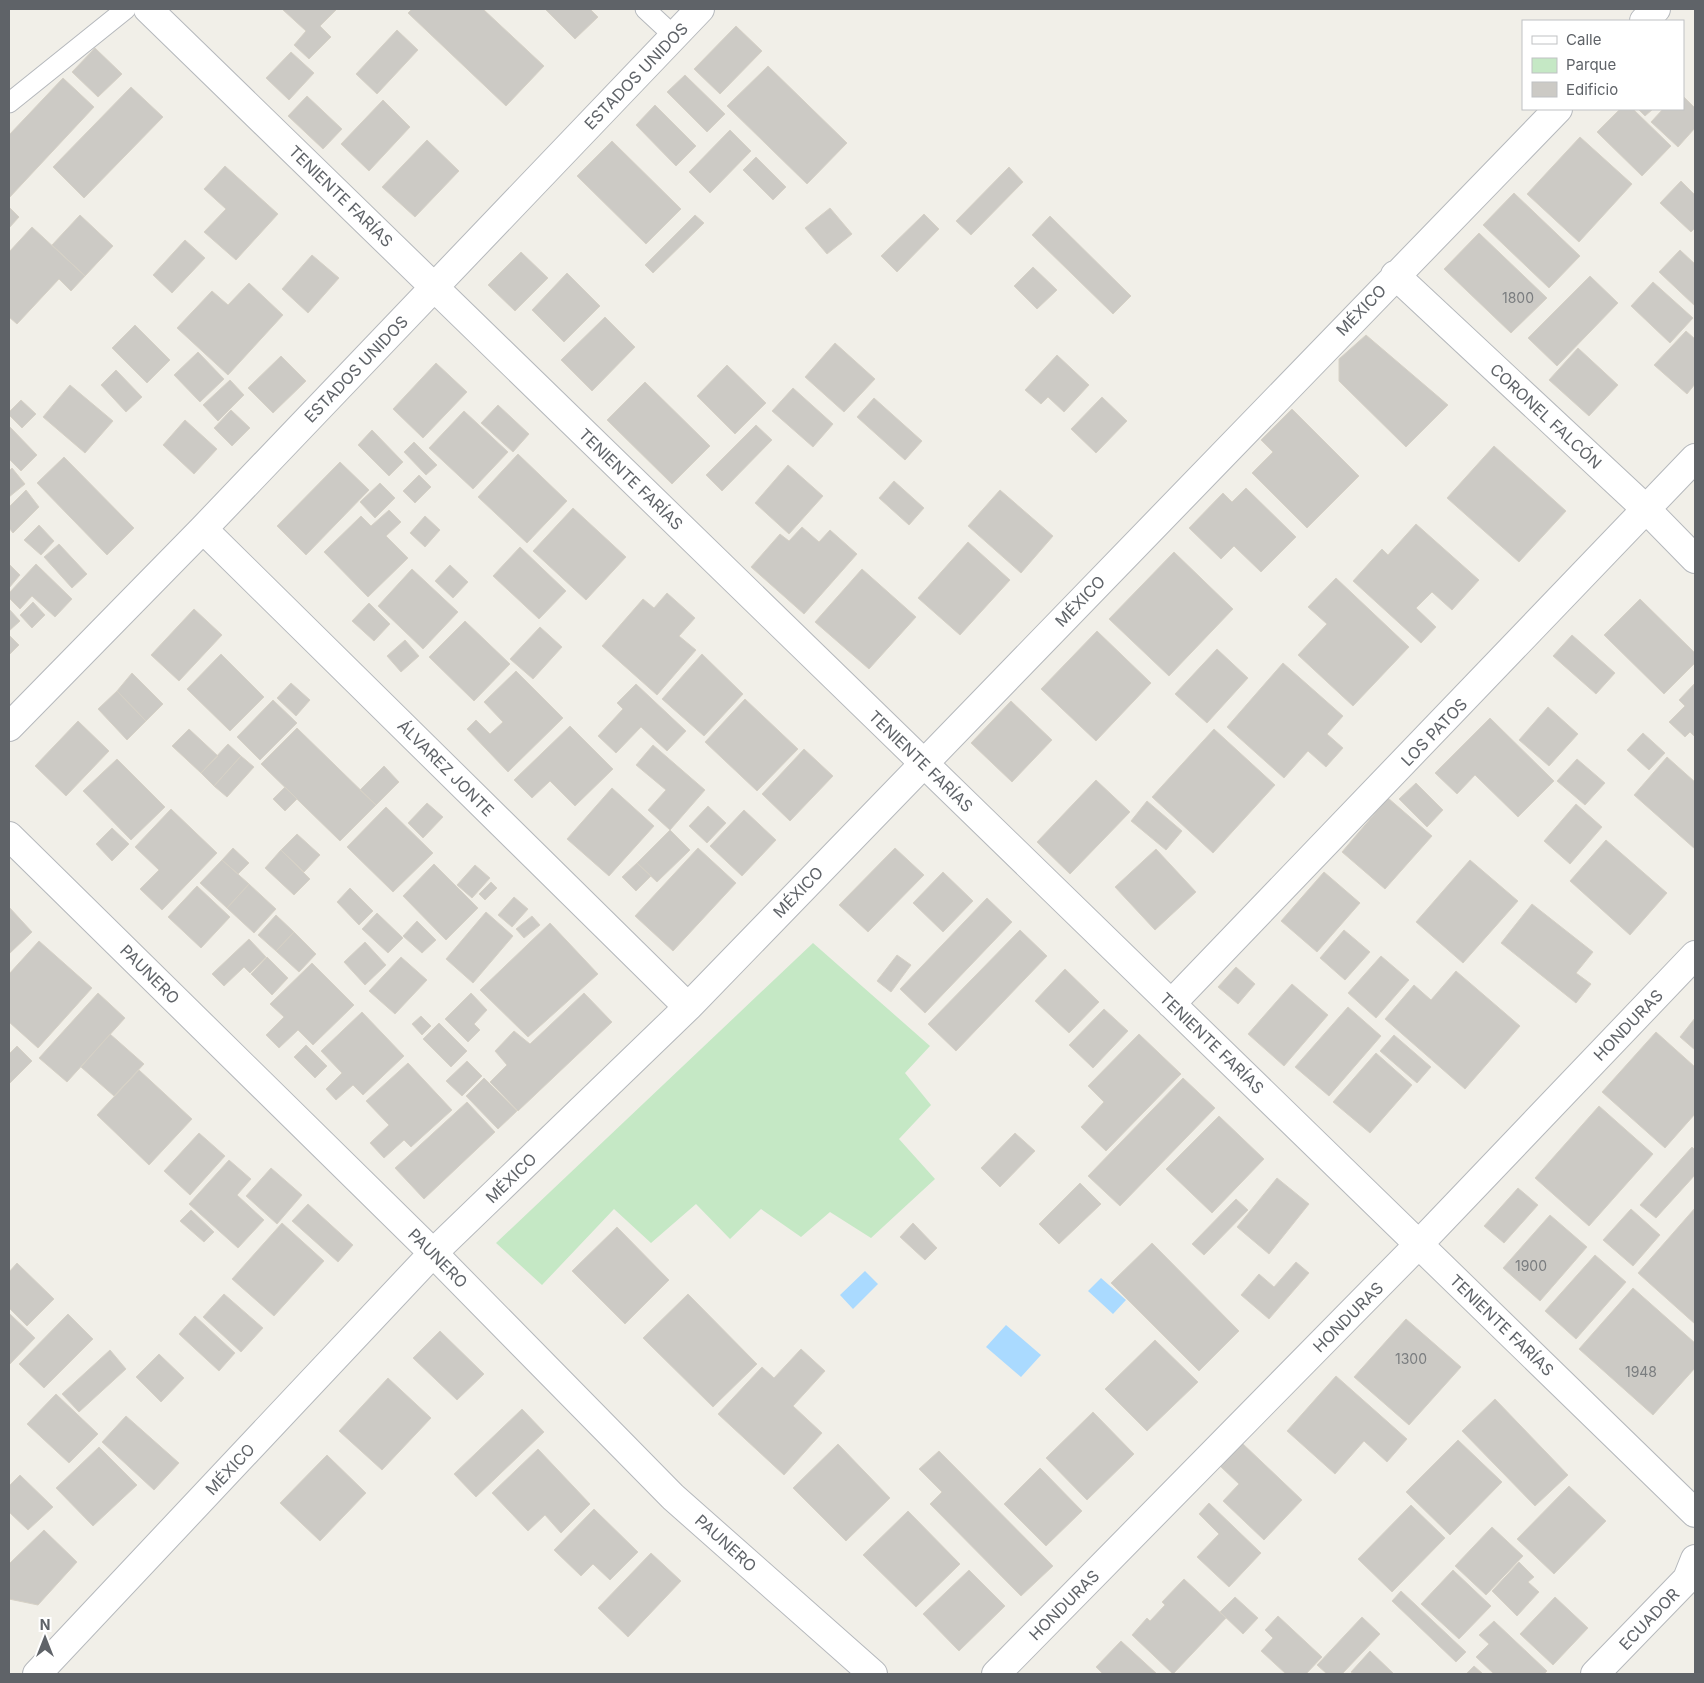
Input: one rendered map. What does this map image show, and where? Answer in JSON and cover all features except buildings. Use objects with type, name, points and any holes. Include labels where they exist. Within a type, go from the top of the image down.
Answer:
[{"type":"street","name":"TENIENTE FARÍAS","points":[[148,9],[1695,1512]]},
{"type":"street","name":"ESTADOS UNIDOS","points":[[9,727],[204,529],[700,9]]},
{"type":"street","points":[[1645,20],[1656,9]]},
{"type":"street","name":"MÉXICO","points":[[37,1674],[433,1252],[688,1007],[1395,275],[1557,110]]},
{"type":"street","name":"CORONEL FALCÓN","points":[[1395,275],[1695,558]]},
{"type":"street","name":"LOS PATOS","points":[[1171,1004],[1695,458]]},
{"type":"street","name":"ÁLVAREZ JONTE","points":[[204,529],[688,1007]]},
{"type":"street","name":"PAUNERO","points":[[9,836],[433,1252],[673,1497],[873,1674]]},
{"type":"street","name":"HONDURAS","points":[[996,1674],[1419,1244],[1695,955]]},
{"type":"street","name":"ECUADOR","points":[[1595,1674],[1687,1579],[1695,1559]]},
{"type":"lane","points":[[9,103],[126,9]]},
{"type":"lane","points":[[645,9],[674,36]]},
{"type":"green space","points":[[813,943],[930,1046],[905,1073],[931,1105],[899,1139],[935,1179],[871,1238],[830,1212],[801,1237],[761,1209],[730,1239],[696,1204],[651,1243],[614,1209],[542,1285],[496,1243]]},
{"type":"water","points":[[865,1271],[878,1284],[853,1309],[840,1295]]},
{"type":"water","points":[[1101,1278],[1126,1300],[1113,1314],[1088,1291]]},
{"type":"water","points":[[1006,1325],[1041,1355],[1021,1377],[986,1347]]}]
